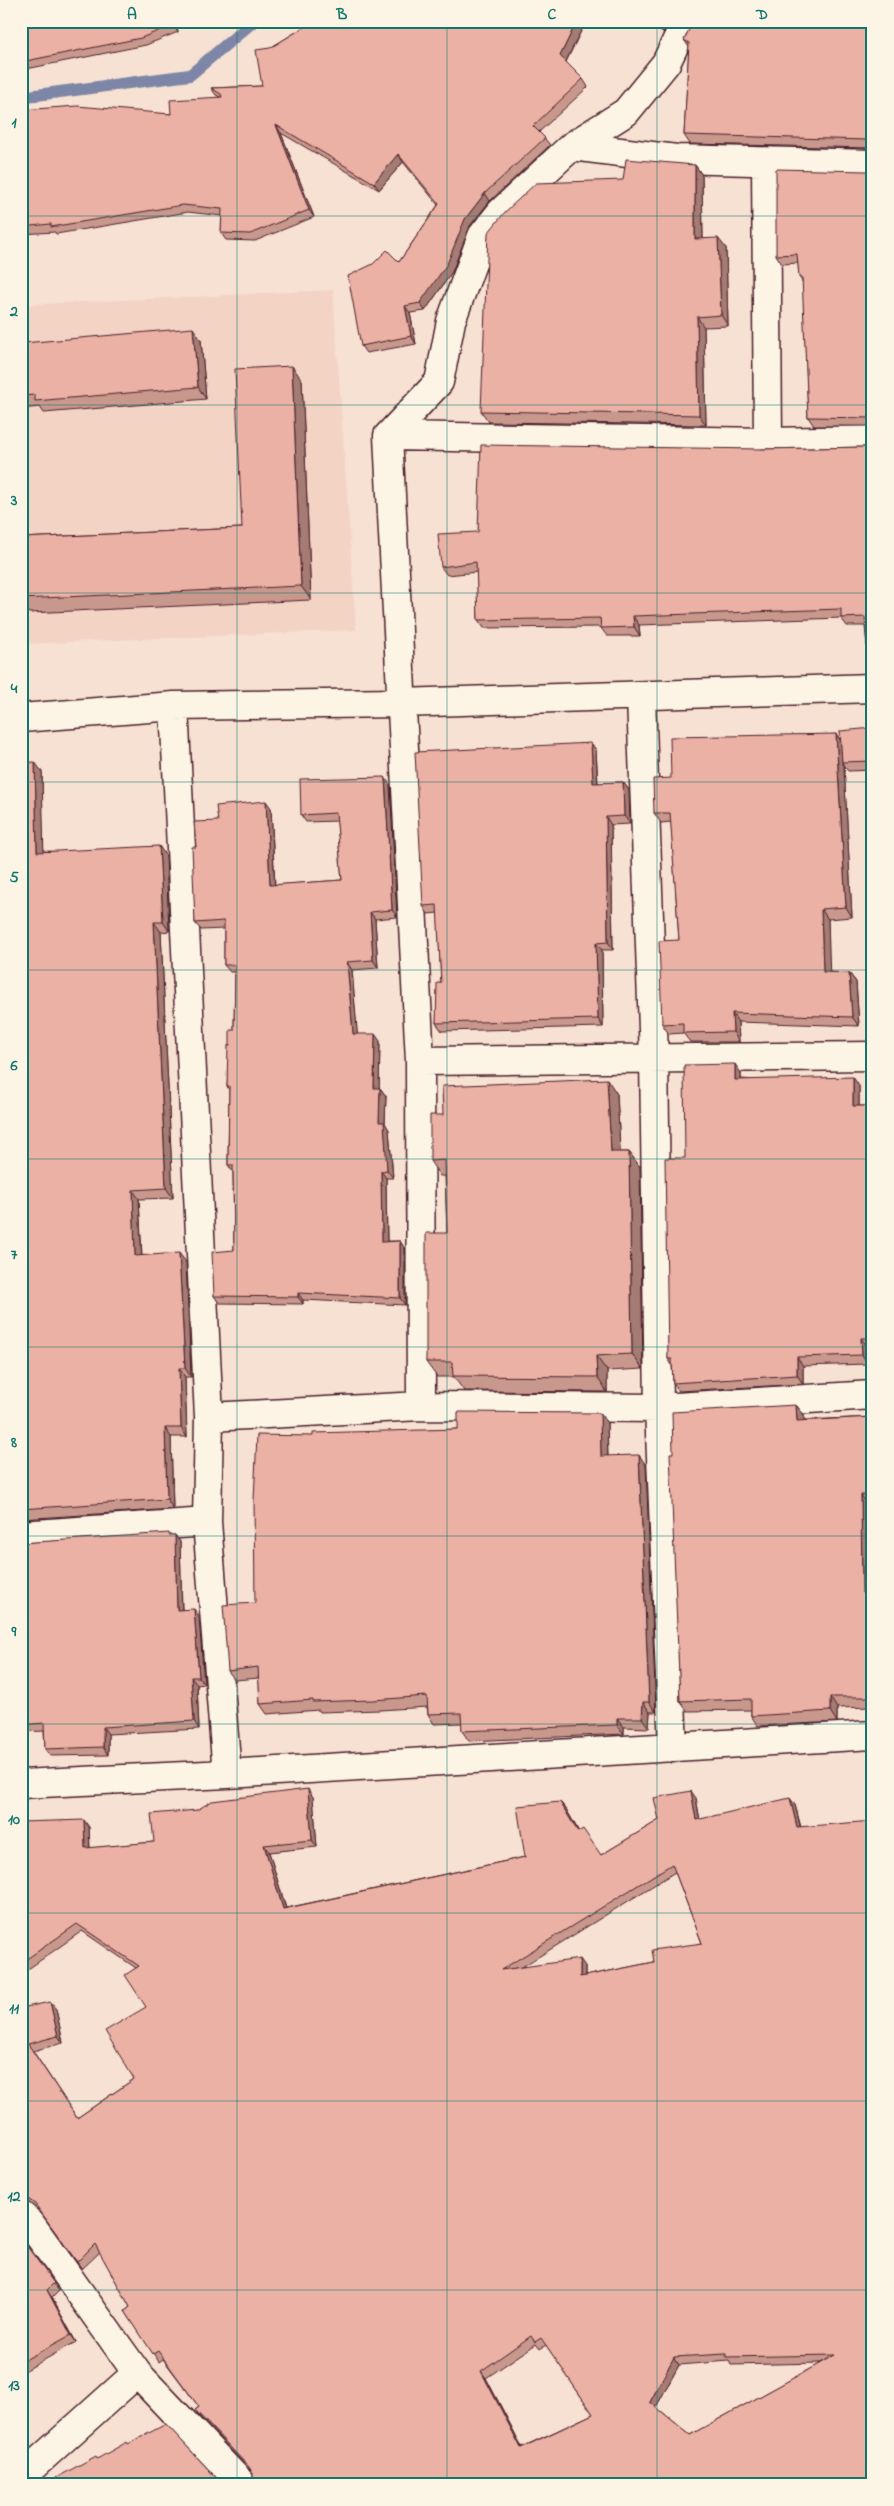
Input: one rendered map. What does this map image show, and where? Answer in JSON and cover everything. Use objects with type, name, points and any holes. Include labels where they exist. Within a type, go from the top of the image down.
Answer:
[{"type":"street","points":[[422,1406],[420,1061],[400,703],[388,436],[439,382],[451,322],[482,236],[501,212],[572,146],[626,112],[666,63],[686,21]]},
{"type":"street","points":[[572,146],[676,159],[873,164]]},
{"type":"street","points":[[766,162],[768,442]]},
{"type":"street","points":[[388,436],[768,442],[873,440]]},
{"type":"street","points":[[21,718],[174,706],[641,697],[873,688]]},
{"type":"street","points":[[641,697],[654,1057],[659,1408],[673,1748]]},
{"type":"street","points":[[174,706],[209,1417],[207,1522],[226,1774]]},
{"type":"street","points":[[420,1061],[873,1056]]},
{"type":"street","points":[[209,1417],[422,1406],[659,1408],[873,1395]]},
{"type":"street","points":[[21,1535],[207,1522]]},
{"type":"street","points":[[21,1784],[226,1774],[873,1735]]},
{"type":"street","points":[[21,2215],[30,2223],[137,2373],[243,2485]]},
{"type":"street","points":[[21,2477],[137,2373]]},
{"type":"shaded area","points":[[333,290],[356,630],[21,644],[21,305]]},
{"type":"building","points":[[21,21],[172,21],[173,25],[141,38],[21,62]]},
{"type":"building","points":[[310,21],[577,21],[560,56],[583,79],[533,126],[545,138],[485,193],[465,219],[447,264],[420,303],[405,306],[411,336],[361,346],[348,276],[373,264],[387,250],[399,262],[439,204],[398,154],[374,183],[276,125],[309,210],[250,234],[221,233],[222,209],[183,205],[51,227],[51,224],[21,227],[21,110],[77,106],[171,114],[170,100],[222,97],[221,94],[211,88],[262,86],[256,50],[270,48],[311,23]]},
{"type":"building","points":[[651,21],[660,21],[658,25]]},
{"type":"building","points":[[693,21],[873,21],[873,141],[684,135],[689,43],[684,40]]},
{"type":"building","points":[[626,159],[695,165],[695,239],[718,238],[721,315],[697,317],[699,415],[481,411],[488,233],[505,212],[536,183],[623,180]]},
{"type":"building","points":[[776,169],[873,170],[873,418],[808,417],[802,277],[799,277],[797,254],[776,255]]},
{"type":"building","points":[[193,328],[198,387],[35,401],[35,395],[21,396],[21,341],[23,343]]},
{"type":"building","points":[[292,366],[301,586],[21,599],[21,538],[242,528],[235,369]]},
{"type":"building","points":[[481,445],[762,449],[867,447],[873,445],[873,646],[867,646],[865,617],[841,618],[841,609],[633,616],[634,627],[601,628],[600,618],[478,620],[476,562],[441,567],[438,534],[478,532]]},
{"type":"building","points":[[873,728],[873,761],[842,762],[840,731]]},
{"type":"building","points":[[836,734],[846,907],[821,909],[823,972],[849,973],[852,1017],[732,1013],[733,1032],[683,1033],[683,1023],[662,1024],[659,941],[679,940],[670,813],[654,813],[653,779],[671,778],[670,737]]},
{"type":"building","points":[[591,743],[593,783],[623,782],[624,816],[606,817],[608,942],[596,943],[598,1019],[436,1023],[437,983],[441,983],[437,905],[423,906],[415,752]]},
{"type":"building","points":[[35,762],[37,852],[159,846],[163,922],[154,922],[166,1188],[133,1190],[135,1256],[179,1253],[185,1368],[179,1368],[181,1428],[165,1428],[167,1499],[21,1509],[21,763]]},
{"type":"building","points":[[385,777],[392,910],[370,912],[373,960],[347,962],[353,1034],[375,1034],[374,1088],[380,1088],[379,1122],[384,1122],[387,1170],[381,1171],[382,1242],[400,1241],[400,1298],[298,1293],[298,1297],[214,1296],[212,1252],[234,1250],[233,1165],[228,1165],[229,1086],[227,1086],[228,1045],[230,1045],[230,1030],[234,1030],[235,965],[224,965],[224,921],[195,923],[192,847],[196,847],[194,822],[218,821],[216,806],[266,801],[270,885],[342,880],[336,813],[301,815],[300,779]]},
{"type":"building","points":[[735,1064],[735,1080],[853,1077],[853,1106],[873,1106],[873,1338],[861,1338],[862,1355],[797,1357],[797,1375],[673,1383],[672,1359],[668,1359],[665,1158],[685,1158],[684,1065]]},
{"type":"building","points":[[607,1079],[611,1152],[629,1152],[632,1354],[596,1356],[597,1377],[453,1376],[452,1362],[426,1362],[426,1233],[447,1233],[445,1160],[430,1161],[430,1115],[443,1115],[442,1086]]},
{"type":"building","points":[[796,1405],[797,1421],[873,1417],[873,1495],[861,1495],[862,1593],[873,1594],[873,1654],[868,1653],[869,1697],[830,1697],[830,1711],[751,1716],[751,1699],[680,1701],[670,1453],[673,1453],[672,1412]]},
{"type":"building","points":[[458,1412],[600,1413],[601,1456],[639,1455],[649,1702],[643,1702],[642,1718],[617,1718],[617,1725],[462,1731],[461,1713],[428,1714],[427,1696],[260,1704],[258,1667],[228,1671],[223,1605],[255,1603],[254,1500],[257,1435],[313,1436],[313,1433],[458,1429]]},
{"type":"building","points":[[169,1533],[169,1535],[175,1535],[177,1610],[194,1609],[199,1677],[191,1677],[194,1721],[103,1727],[103,1747],[45,1749],[44,1723],[21,1725],[21,1543]]},
{"type":"building","points":[[308,1789],[312,1840],[264,1845],[283,1909],[525,1857],[517,1806],[560,1802],[578,1832],[583,1829],[601,1855],[659,1820],[654,1798],[691,1791],[696,1820],[790,1798],[797,1827],[873,1821],[873,2485],[251,2485],[253,2474],[249,2467],[195,2410],[199,2407],[158,2351],[153,2354],[125,2311],[130,2307],[95,2244],[77,2262],[35,2204],[21,2194],[21,2008],[50,2002],[58,2036],[28,2044],[77,2118],[134,2079],[105,2031],[146,2007],[125,1975],[139,1966],[77,1924],[21,1963],[21,1822],[84,1820],[85,1848],[154,1842],[151,1814],[197,1810],[212,1801]],"holes":[[[672,1864],[702,1943],[652,1950],[654,1962],[580,1977],[580,1959],[501,1970]],[[531,2336],[535,2342],[541,2338],[593,2414],[521,2448],[481,2371]],[[726,2354],[726,2357],[835,2355],[690,2435],[650,2402],[674,2357]]]},
{"type":"building","points":[[21,2238],[54,2283],[47,2290],[71,2335],[21,2362]]},
{"type":"building","points":[[166,2424],[223,2485],[43,2485],[96,2456],[97,2459],[127,2442],[128,2444]]},
{"type":"waterway","points":[[21,97],[190,75],[254,21]]}]
